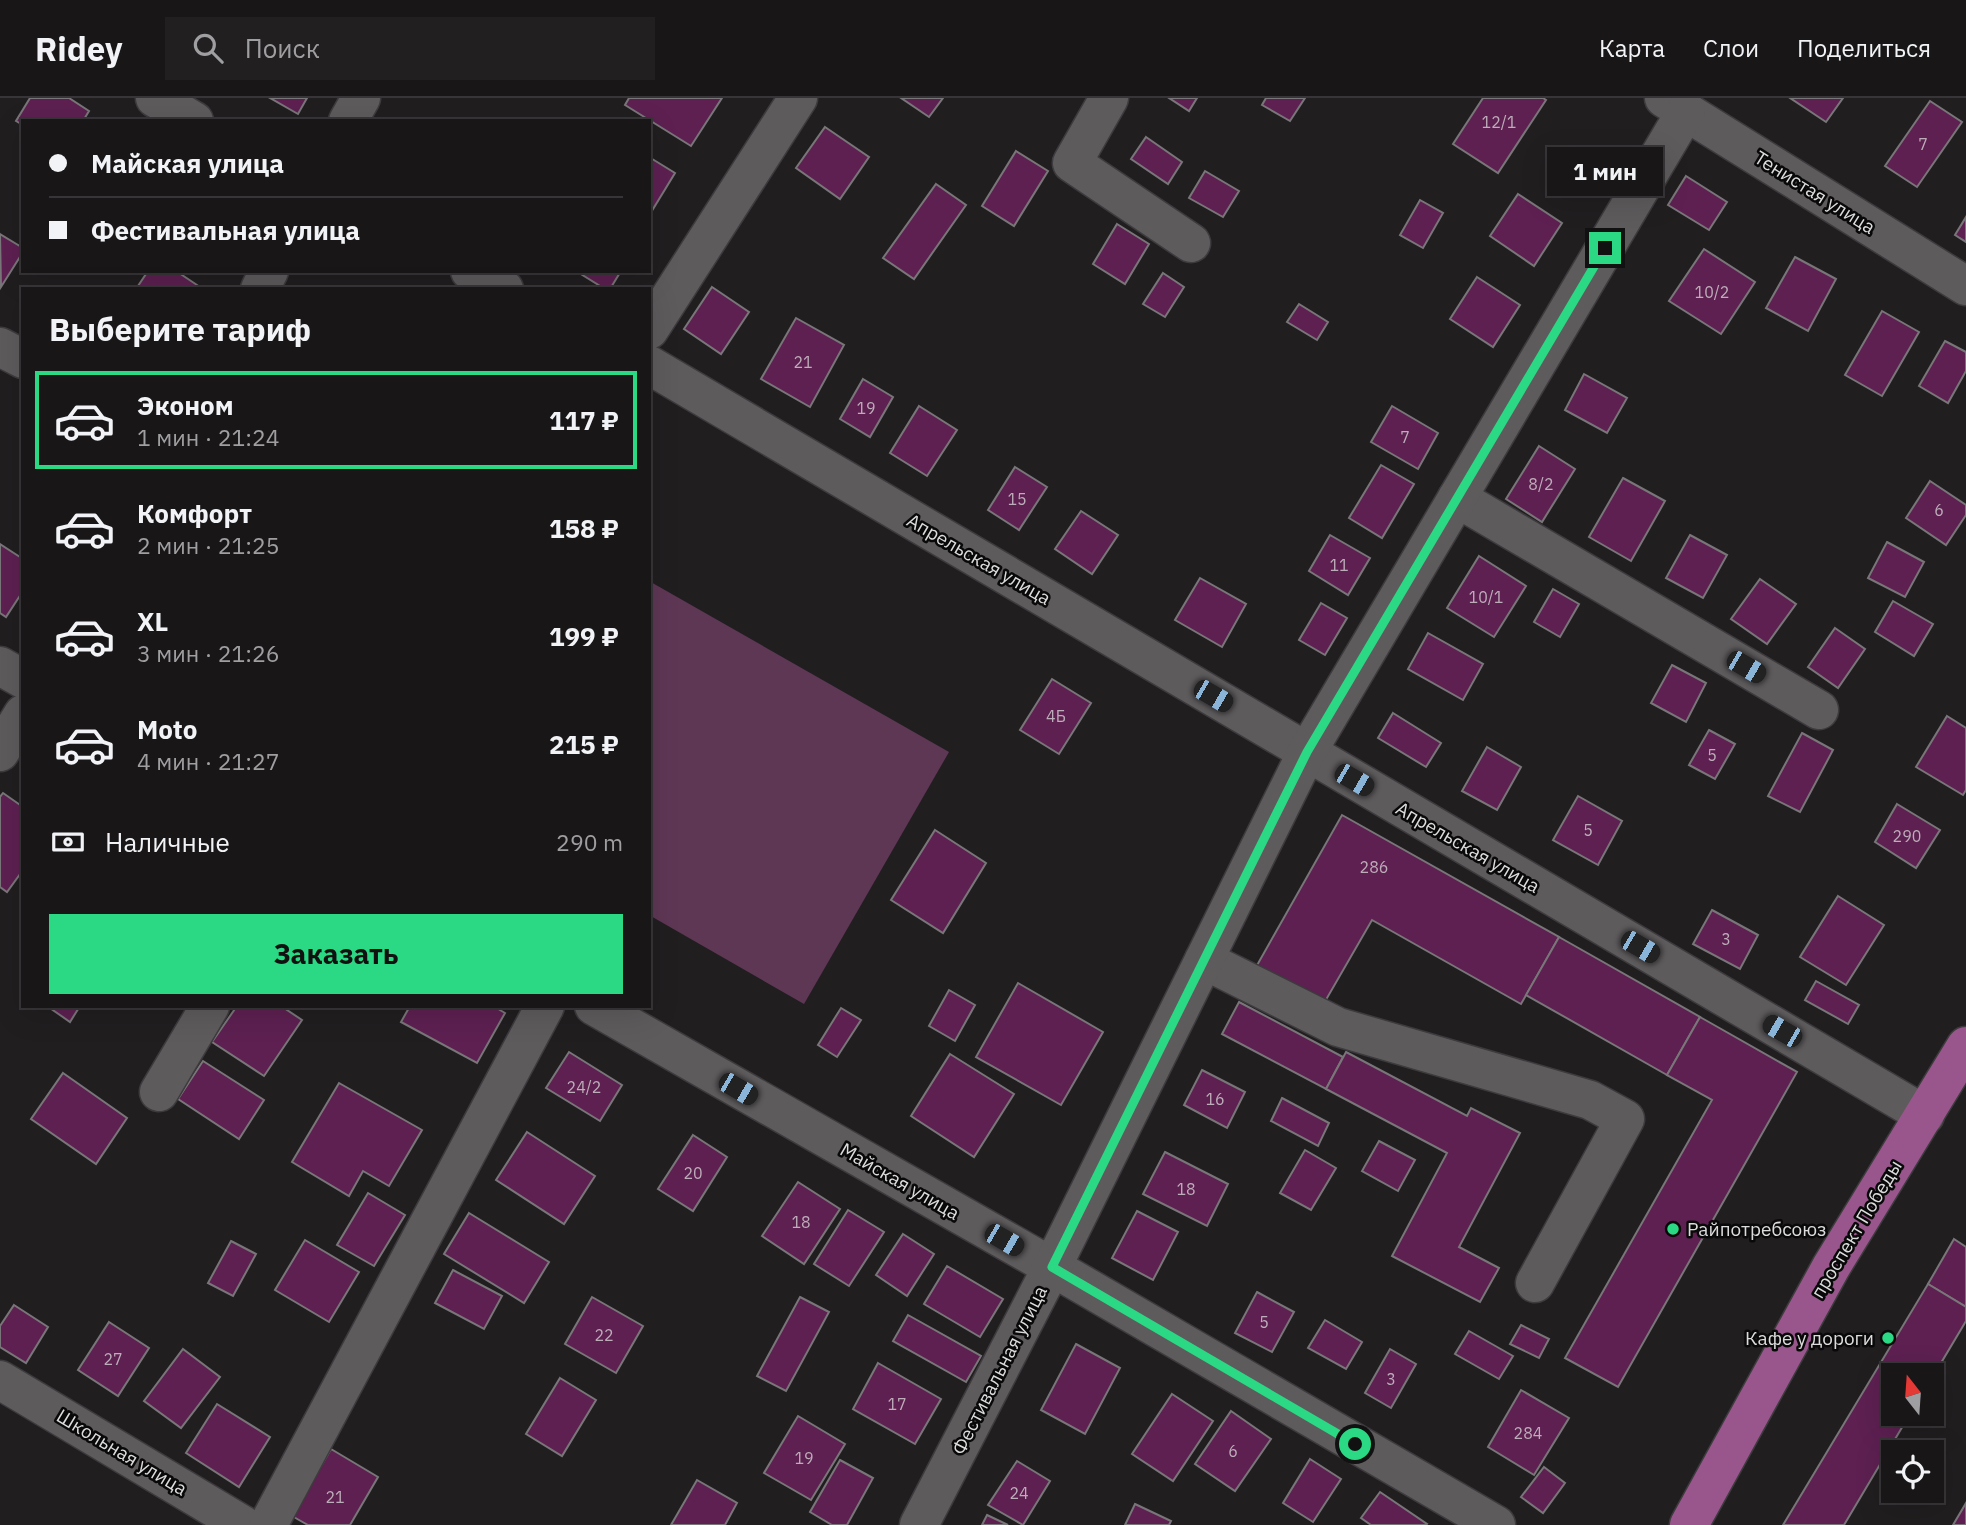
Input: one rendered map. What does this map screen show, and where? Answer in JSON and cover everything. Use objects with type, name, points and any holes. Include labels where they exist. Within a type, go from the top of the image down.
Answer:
[{"type":"main road","name":"проспект Победы","points":[[1689,1525],[1831,1267],[1966,1046]]},
{"type":"street","points":[[155,98],[191,119]]},
{"type":"street","points":[[349,119],[361,98]]},
{"type":"street","points":[[651,327],[798,98]]},
{"type":"street","points":[[1109,98],[1072,163],[1191,243]]},
{"type":"street","name":"Тенистая улица","points":[[1675,105],[1966,286]]},
{"type":"street","name":"Фестивальная улица","points":[[919,1525],[1052,1267],[1307,752],[1457,498],[1675,105]]},
{"type":"street","points":[[474,273],[500,287]]},
{"type":"street","points":[[0,347],[21,358]]},
{"type":"street","name":"Апрельская улица","points":[[651,366],[1925,1115]]},
{"type":"street","points":[[1457,498],[1819,710]]},
{"type":"street","points":[[0,666],[21,678]]},
{"type":"street","points":[[0,752],[21,717]]},
{"type":"street","points":[[1204,960],[1338,1027],[1590,1100],[1625,1119],[1535,1283]]},
{"type":"street","points":[[159,1092],[209,1008]]},
{"type":"street","points":[[268,1525],[544,1008]]},
{"type":"street","name":"Майская улица","points":[[598,1008],[1052,1267],[1496,1525]]},
{"type":"street","name":"Школьная улица","points":[[0,1380],[243,1525]]},
{"type":"shaded area","points":[[651,582],[949,752],[804,1004],[651,916]]},
{"type":"building","points":[[30,98],[69,98],[89,111],[84,119],[21,119],[21,124],[16,121]]},
{"type":"building","points":[[270,98],[307,98],[298,114]]},
{"type":"building","points":[[629,98],[722,98],[691,146],[625,105]]},
{"type":"building","points":[[901,98],[943,98],[929,117]]},
{"type":"building","points":[[1169,98],[1197,98],[1189,111]]},
{"type":"building","points":[[1266,98],[1305,98],[1290,121],[1262,105]]},
{"type":"building","points":[[1483,98],[1546,100],[1498,173],[1453,144]]},
{"type":"building","points":[[1790,98],[1843,98],[1826,122]]},
{"type":"building","points":[[1930,101],[1962,122],[1917,187],[1885,166]]},
{"type":"building","points":[[825,127],[869,157],[840,199],[796,168]]},
{"type":"building","points":[[1146,137],[1182,162],[1168,184],[1131,159]]},
{"type":"building","points":[[1016,151],[1048,171],[1014,226],[982,206]]},
{"type":"building","points":[[651,158],[675,173],[651,212]]},
{"type":"building","points":[[1205,171],[1239,191],[1223,217],[1189,198]]},
{"type":"building","points":[[1686,176],[1727,202],[1709,230],[1668,205]]},
{"type":"building","points":[[936,184],[966,205],[914,279],[883,258]]},
{"type":"building","points":[[1518,194],[1562,223],[1534,266],[1490,236]]},
{"type":"building","points":[[1420,200],[1443,213],[1423,248],[1400,235]]},
{"type":"building","points":[[1966,217],[1966,242],[1955,235]]},
{"type":"building","points":[[1117,224],[1149,244],[1125,284],[1093,264]]},
{"type":"building","points":[[0,234],[21,247],[21,255],[1,287]]},
{"type":"building","points":[[1704,249],[1755,282],[1721,334],[1669,301]]},
{"type":"building","points":[[1795,257],[1836,279],[1808,331],[1766,308]]},
{"type":"building","points":[[147,273],[179,273],[200,287],[137,287]]},
{"type":"building","points":[[579,273],[620,273],[611,287],[602,287]]},
{"type":"building","points":[[1163,273],[1184,287],[1165,317],[1143,304]]},
{"type":"building","points":[[1477,277],[1520,305],[1493,347],[1450,319]]},
{"type":"building","points":[[712,287],[749,312],[721,354],[684,329]]},
{"type":"building","points":[[1299,304],[1328,322],[1317,340],[1287,322]]},
{"type":"building","points":[[1882,311],[1919,332],[1882,396],[1845,375]]},
{"type":"building","points":[[796,318],[844,345],[810,407],[761,379]]},
{"type":"building","points":[[1945,341],[1966,352],[1966,371],[1948,403],[1919,386]]},
{"type":"building","points":[[1584,374],[1627,398],[1607,433],[1565,410]]},
{"type":"building","points":[[863,379],[893,397],[870,437],[840,419]]},
{"type":"building","points":[[919,406],[957,430],[927,476],[890,453]]},
{"type":"building","points":[[1392,406],[1438,433],[1418,469],[1371,442]]},
{"type":"building","points":[[1539,446],[1575,469],[1542,522],[1506,499]]},
{"type":"building","points":[[1381,465],[1414,484],[1382,538],[1349,518]]},
{"type":"building","points":[[1015,467],[1047,487],[1019,530],[988,510]]},
{"type":"building","points":[[1623,478],[1665,501],[1631,561],[1589,537]]},
{"type":"building","points":[[1930,481],[1966,505],[1966,515],[1946,545],[1906,518]]},
{"type":"building","points":[[1081,511],[1118,535],[1092,574],[1055,549]]},
{"type":"building","points":[[1330,535],[1370,558],[1348,595],[1309,571]]},
{"type":"building","points":[[1690,535],[1727,555],[1703,598],[1666,578]]},
{"type":"building","points":[[1887,542],[1924,562],[1905,597],[1868,578]]},
{"type":"building","points":[[0,544],[21,558],[21,594],[6,617],[0,613]]},
{"type":"building","points":[[1479,556],[1526,586],[1494,637],[1447,608]]},
{"type":"building","points":[[1200,578],[1246,604],[1222,647],[1175,620]]},
{"type":"building","points":[[1760,579],[1796,604],[1767,644],[1731,619]]},
{"type":"building","points":[[1553,589],[1579,604],[1560,637],[1534,622]]},
{"type":"building","points":[[1893,601],[1933,624],[1914,656],[1875,632]]},
{"type":"building","points":[[1321,603],[1347,618],[1325,655],[1299,640]]},
{"type":"building","points":[[1835,628],[1865,649],[1838,688],[1808,667]]},
{"type":"building","points":[[1428,633],[1483,664],[1463,700],[1408,669]]},
{"type":"building","points":[[1672,665],[1706,683],[1686,722],[1651,703]]},
{"type":"building","points":[[1052,679],[1091,703],[1059,754],[1020,730]]},
{"type":"building","points":[[1393,713],[1441,743],[1426,767],[1378,738]]},
{"type":"building","points":[[1947,716],[1966,728],[1966,790],[1963,795],[1916,767]]},
{"type":"building","points":[[1709,730],[1735,744],[1715,779],[1689,765]]},
{"type":"building","points":[[1802,733],[1833,750],[1800,812],[1768,796]]},
{"type":"building","points":[[1487,747],[1521,767],[1497,810],[1462,791]]},
{"type":"building","points":[[3,793],[21,806],[21,873],[7,892],[0,887],[0,797]]},
{"type":"building","points":[[1578,796],[1622,821],[1598,865],[1553,840]]},
{"type":"building","points":[[1897,804],[1940,830],[1916,868],[1875,842]]},
{"type":"building","points":[[1342,815],[1559,937],[1521,1004],[1372,920],[1323,1005],[1256,967]]},
{"type":"building","points":[[935,830],[986,863],[943,933],[891,900]]},
{"type":"building","points":[[1838,896],[1884,925],[1846,985],[1800,957]]},
{"type":"building","points":[[1712,910],[1758,935],[1740,969],[1693,944]]},
{"type":"building","points":[[1559,937],[1700,1017],[1667,1075],[1526,995]]},
{"type":"building","points":[[1816,981],[1859,1005],[1848,1024],[1805,1000]]},
{"type":"building","points":[[1018,983],[1103,1032],[1061,1105],[976,1057]]},
{"type":"building","points":[[949,990],[975,1005],[955,1041],[929,1026]]},
{"type":"building","points":[[1239,1002],[1343,1057],[1326,1089],[1222,1034]]},
{"type":"building","points":[[50,1008],[79,1008],[70,1022]]},
{"type":"building","points":[[236,1008],[284,1008],[302,1020],[264,1076],[212,1042]]},
{"type":"building","points":[[409,1008],[496,1008],[505,1013],[477,1063],[401,1022]]},
{"type":"building","points":[[841,1008],[861,1020],[837,1057],[818,1045]]},
{"type":"building","name":"Райпотребсоюз","points":[[1700,1017],[1797,1072],[1618,1387],[1565,1358],[1712,1100],[1667,1075]]},
{"type":"building","points":[[569,1052],[622,1085],[600,1121],[546,1088]]},
{"type":"building","points":[[1346,1052],[1467,1116],[1471,1108],[1520,1133],[1459,1247],[1499,1268],[1480,1302],[1392,1256],[1447,1153],[1326,1089]]},
{"type":"building","points":[[950,1054],[1014,1094],[974,1157],[911,1116]]},
{"type":"building","points":[[203,1061],[264,1100],[239,1139],[178,1099]]},
{"type":"building","points":[[1202,1070],[1245,1092],[1227,1128],[1184,1105]]},
{"type":"building","points":[[63,1073],[127,1118],[96,1164],[31,1119]]},
{"type":"building","points":[[339,1083],[422,1130],[389,1186],[363,1171],[349,1196],[292,1162]]},
{"type":"building","points":[[1282,1098],[1329,1123],[1318,1146],[1271,1121]]},
{"type":"building","points":[[527,1132],[595,1176],[564,1224],[496,1180]]},
{"type":"building","points":[[693,1135],[727,1157],[693,1211],[658,1189]]},
{"type":"building","points":[[1379,1141],[1415,1160],[1398,1191],[1362,1171]]},
{"type":"building","points":[[1305,1150],[1336,1168],[1311,1210],[1280,1193]]},
{"type":"building","points":[[1165,1152],[1228,1184],[1207,1226],[1143,1194]]},
{"type":"building","points":[[798,1182],[840,1209],[804,1264],[762,1236]]},
{"type":"building","points":[[368,1193],[405,1215],[374,1266],[337,1245]]},
{"type":"building","points":[[848,1210],[884,1232],[849,1286],[814,1264]]},
{"type":"building","points":[[1137,1211],[1178,1232],[1153,1280],[1112,1258]]},
{"type":"building","points":[[469,1213],[549,1262],[524,1303],[444,1254]]},
{"type":"building","points":[[903,1234],[934,1254],[907,1296],[876,1275]]},
{"type":"building","points":[[1954,1239],[1966,1247],[1966,1307],[1928,1284]]},
{"type":"building","points":[[305,1240],[359,1272],[329,1322],[275,1290]]},
{"type":"building","points":[[231,1241],[256,1254],[233,1296],[208,1283]]},
{"type":"building","points":[[947,1266],[1003,1299],[980,1337],[924,1304]]},
{"type":"building","points":[[453,1270],[502,1296],[484,1329],[435,1303]]},
{"type":"building","points":[[1928,1284],[1966,1307],[1966,1321],[1941,1363],[1881,1363],[1881,1426],[1903,1426],[1895,1440],[1881,1440],[1881,1463],[1844,1525],[1783,1525]]},
{"type":"building","points":[[1257,1292],[1294,1312],[1272,1352],[1235,1333]]},
{"type":"building","points":[[592,1297],[643,1326],[616,1373],[565,1344]]},
{"type":"building","points":[[800,1297],[829,1312],[786,1391],[757,1376]]},
{"type":"building","points":[[14,1305],[48,1327],[26,1363],[0,1347],[0,1326]]},
{"type":"building","points":[[908,1315],[981,1356],[966,1382],[893,1341]]},
{"type":"building","points":[[1325,1320],[1362,1342],[1346,1369],[1308,1348]]},
{"type":"building","points":[[109,1322],[149,1348],[118,1396],[78,1370]]},
{"type":"building","points":[[1521,1325],[1549,1339],[1539,1358],[1510,1344]]},
{"type":"building","points":[[1469,1331],[1513,1356],[1499,1379],[1455,1354]]},
{"type":"building","points":[[1076,1344],[1120,1368],[1085,1434],[1041,1410]]},
{"type":"building","points":[[183,1349],[220,1377],[181,1428],[144,1401]]},
{"type":"building","points":[[1390,1349],[1416,1364],[1391,1408],[1365,1393]]},
{"type":"building","points":[[878,1363],[941,1399],[915,1444],[853,1409]]},
{"type":"building","points":[[560,1378],[596,1400],[562,1456],[526,1434]]},
{"type":"building","points":[[1521,1390],[1569,1418],[1534,1475],[1488,1447]]},
{"type":"building","points":[[1172,1394],[1213,1421],[1173,1481],[1132,1454]]},
{"type":"building","points":[[217,1404],[270,1437],[239,1487],[186,1453]]},
{"type":"building","points":[[1231,1411],[1271,1439],[1235,1491],[1195,1464]]},
{"type":"building","points":[[798,1416],[845,1444],[811,1500],[764,1473]]},
{"type":"building","points":[[331,1449],[378,1477],[350,1525],[308,1525],[292,1516]]},
{"type":"building","points":[[1310,1459],[1341,1479],[1313,1522],[1283,1503]]},
{"type":"building","points":[[840,1460],[873,1478],[847,1525],[832,1525],[810,1512]]},
{"type":"building","points":[[1017,1461],[1050,1481],[1023,1525],[988,1505]]},
{"type":"building","points":[[1544,1467],[1565,1483],[1543,1513],[1521,1497]]},
{"type":"building","points":[[697,1480],[737,1503],[725,1525],[671,1525]]},
{"type":"building","points":[[1380,1492],[1427,1524],[1371,1525],[1361,1518]]},
{"type":"building","points":[[1966,1503],[1966,1525],[1953,1525]]},
{"type":"building","points":[[1135,1504],[1171,1521],[1169,1525],[1125,1525]]},
{"type":"building","points":[[987,1515],[1008,1525],[982,1525]]},
{"type":"place","name":"Райпотребсоюз","points":[[1673,1229]]},
{"type":"place","name":"Кафе у дороги","points":[[1888,1338]]},
{"type":"route","points":[[1355,1444],[1052,1267],[1307,752],[1605,248]]}]
